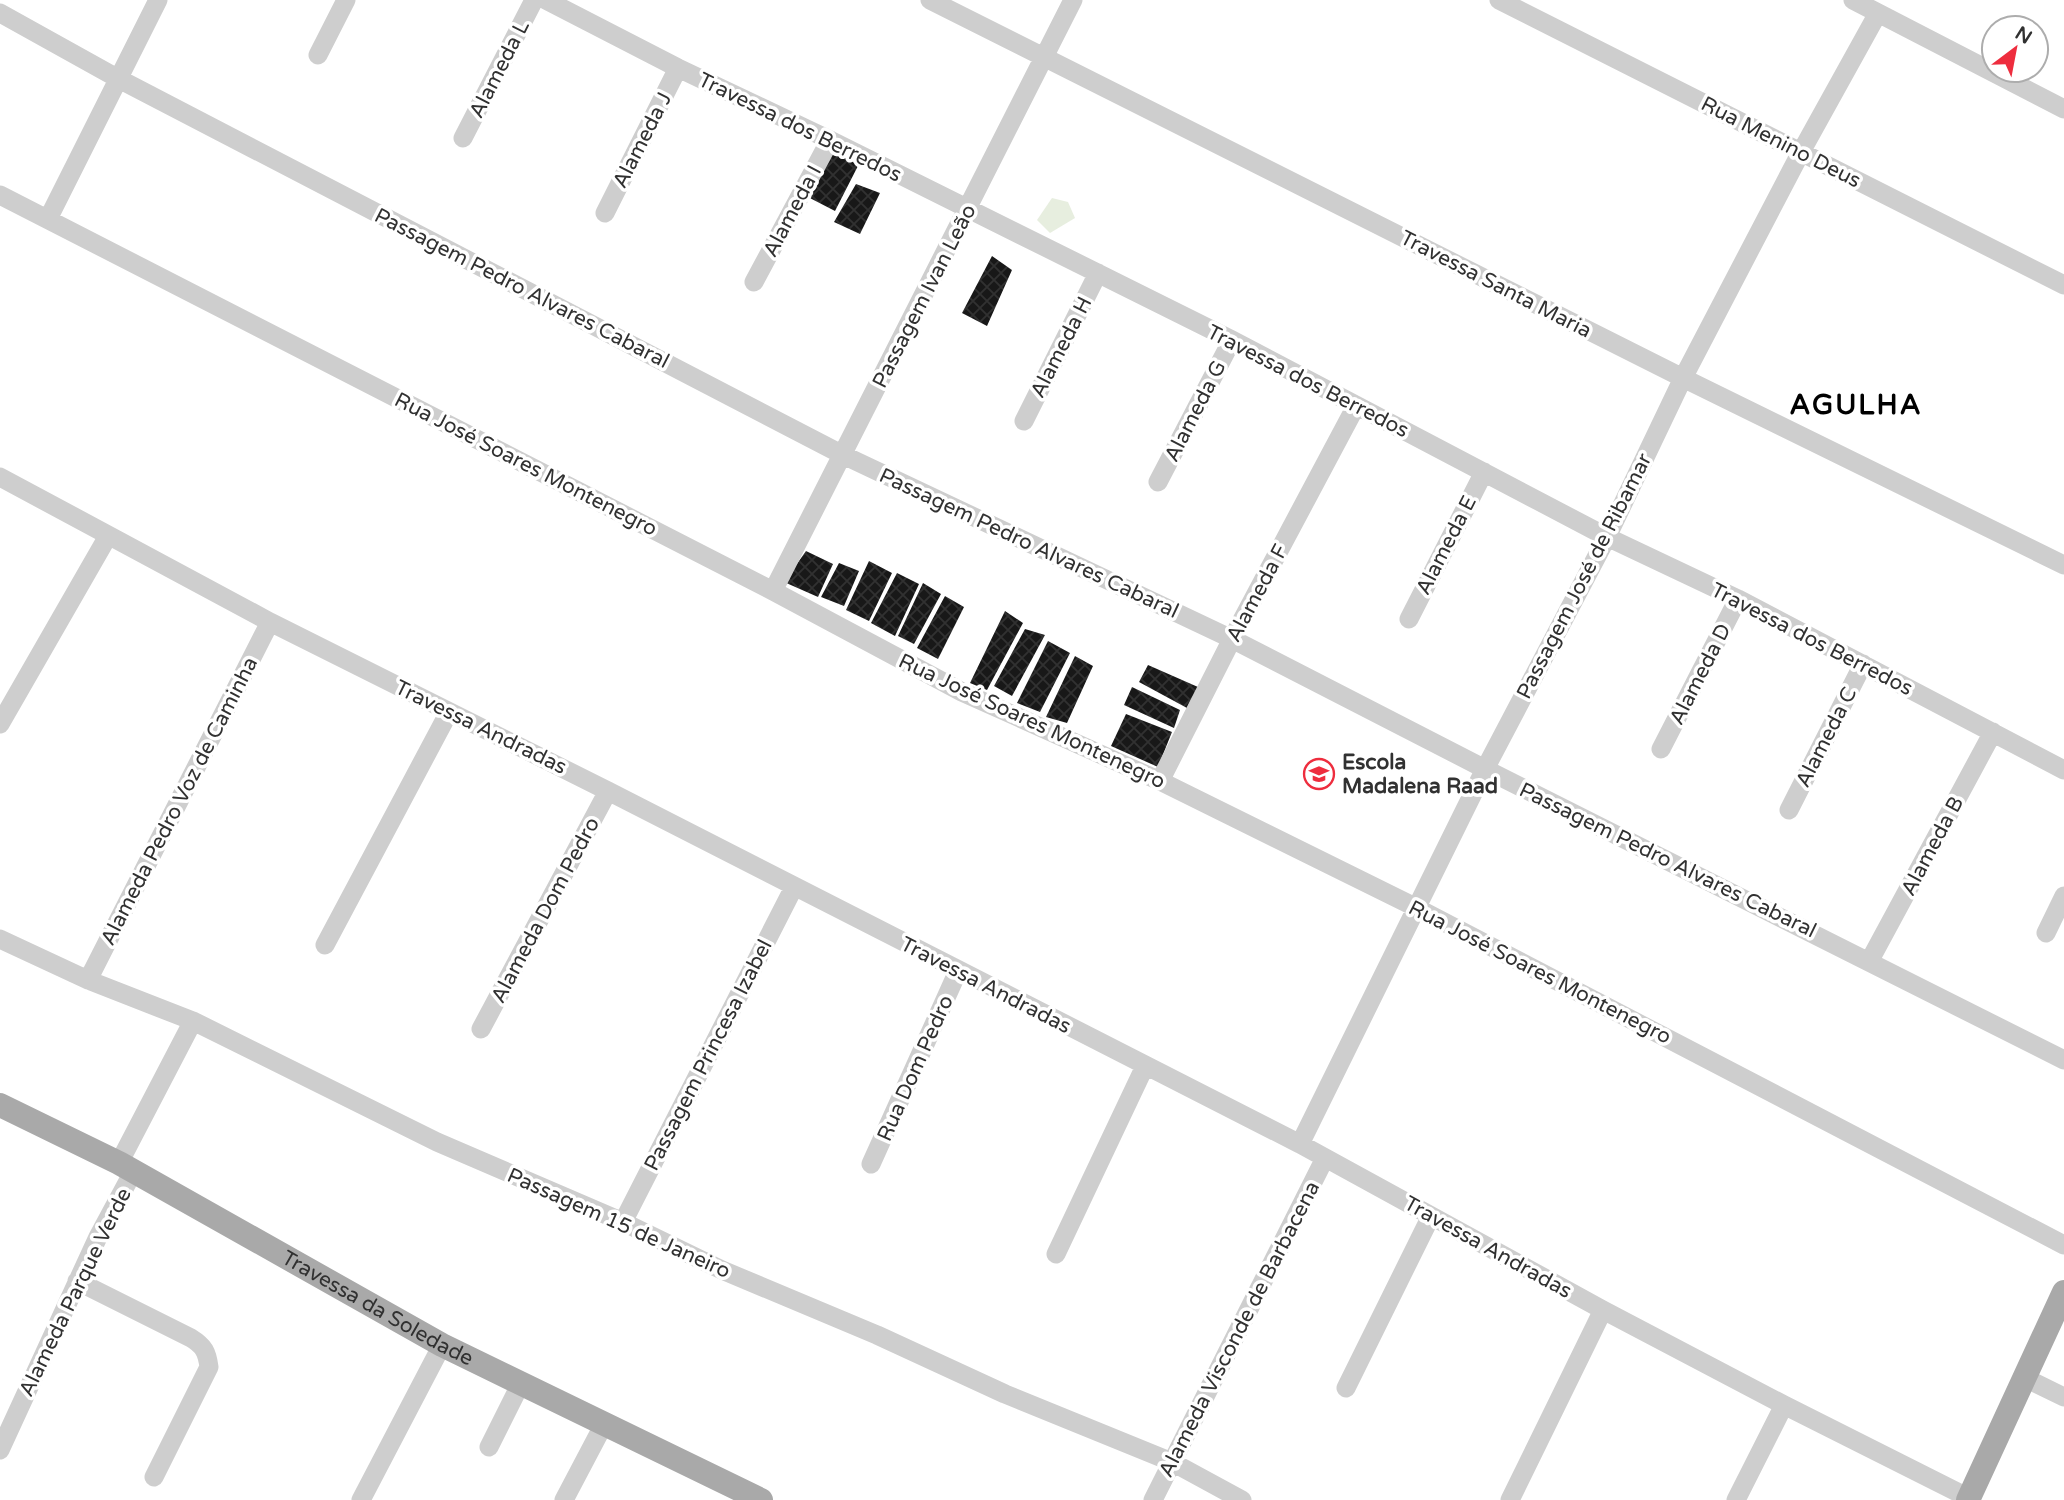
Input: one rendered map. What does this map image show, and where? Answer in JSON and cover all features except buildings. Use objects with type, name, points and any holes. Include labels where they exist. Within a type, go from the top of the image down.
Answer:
[{"type":"main road","name":"Travessa da Soledade","points":[[0,1105],[126,1167],[442,1345],[761,1500]]},
{"type":"main road","points":[[1969,1499],[2064,1292]]},
{"type":"street","points":[[48,219],[158,0]]},
{"type":"street","points":[[318,55],[346,0]]},
{"type":"street","name":"Alameda L","points":[[463,138],[534,0]]},
{"type":"street","name":"Travessa dos Berredos","points":[[547,0],[678,68],[831,140],[1232,340],[1607,537],[1738,599],[2064,770]]},
{"type":"street","name":"Travessa Santa Maria","points":[[930,0],[1683,378],[2064,565]]},
{"type":"street","name":"Passagem Ivan Leão","points":[[773,591],[1073,0]]},
{"type":"street","name":"Rua Menino Deus","points":[[1499,0],[2064,285]]},
{"type":"street","points":[[1853,0],[2064,109]]},
{"type":"street","name":"Passagem Pedro Alvares Cabaral","points":[[0,13],[117,78],[843,455],[1232,639],[2064,1060]]},
{"type":"street","name":"Passagem José de Ribamar","points":[[1300,1144],[1485,769],[1607,537],[1683,378],[1801,152],[1878,13]]},
{"type":"street","name":"Alameda J","points":[[606,213],[678,68]]},
{"type":"street","name":"Alameda I","points":[[754,282],[831,140]]},
{"type":"street","name":"Rua José Soares Montenegro","points":[[0,195],[773,591],[962,692],[1160,781],[1417,908],[2064,1245]]},
{"type":"street","name":"Alameda H","points":[[1024,421],[1098,273]]},
{"type":"street","name":"Alameda G","points":[[1158,482],[1232,340]]},
{"type":"street","name":"Alameda F","points":[[1160,781],[1356,406]]},
{"type":"street","name":"Alameda E","points":[[1409,618],[1484,472]]},
{"type":"street","name":"Travessa Andradas","points":[[2,484],[1300,1144],[1602,1310],[1969,1499]]},
{"type":"street","points":[[0,724],[108,536]]},
{"type":"street","name":"Alameda D","points":[[1661,749],[1738,599]]},
{"type":"street","name":"Alameda Pedro Voz de Caminha","points":[[88,980],[270,622]]},
{"type":"street","name":"Alameda C","points":[[1789,810],[1863,664]]},
{"type":"street","points":[[325,945],[449,712]]},
{"type":"street","name":"Alameda B","points":[[1870,960],[1993,732]]},
{"type":"street","name":"Alameda Dom Pedro","points":[[481,1029],[608,790]]},
{"type":"street","name":"Passagem Princesa Izabel","points":[[623,1222],[794,887]]},
{"type":"street","points":[[2046,933],[2064,896]]},
{"type":"street","name":"Passagem 15 de Janeiro","points":[[0,939],[88,980],[193,1021],[437,1142],[623,1222],[722,1270],[877,1335],[1005,1394],[1172,1462],[1242,1500]]},
{"type":"street","name":"Rua Dom Pedro","points":[[871,1164],[958,971]]},
{"type":"street","name":"Alameda Parque Verde","points":[[0,1450],[193,1021]]},
{"type":"street","points":[[1056,1254],[1145,1066]]},
{"type":"street","name":"Alameda Visconde de Barbacena","points":[[1153,1500],[1325,1158]]},
{"type":"street","points":[[1346,1388],[1431,1216]]},
{"type":"street","points":[[77,1281],[191,1338],[202,1346],[207,1354],[209,1367],[154,1478]]},
{"type":"street","points":[[1510,1500],[1602,1310]]},
{"type":"street","points":[[361,1500],[442,1345]]},
{"type":"street","points":[[2023,1377],[2064,1397]]},
{"type":"street","points":[[489,1447],[521,1383]]},
{"type":"street","points":[[1736,1500],[1784,1405]]},
{"type":"street","points":[[564,1500],[604,1424]]},
{"type":"green space","points":[[1052,198],[1068,202],[1075,218],[1050,233],[1037,220]]},
{"type":"place","name":"Escola Madalena Raad","points":[[1319,774]]},
{"type":"district","name":"AGULHA","points":[[1856,404]]}]
